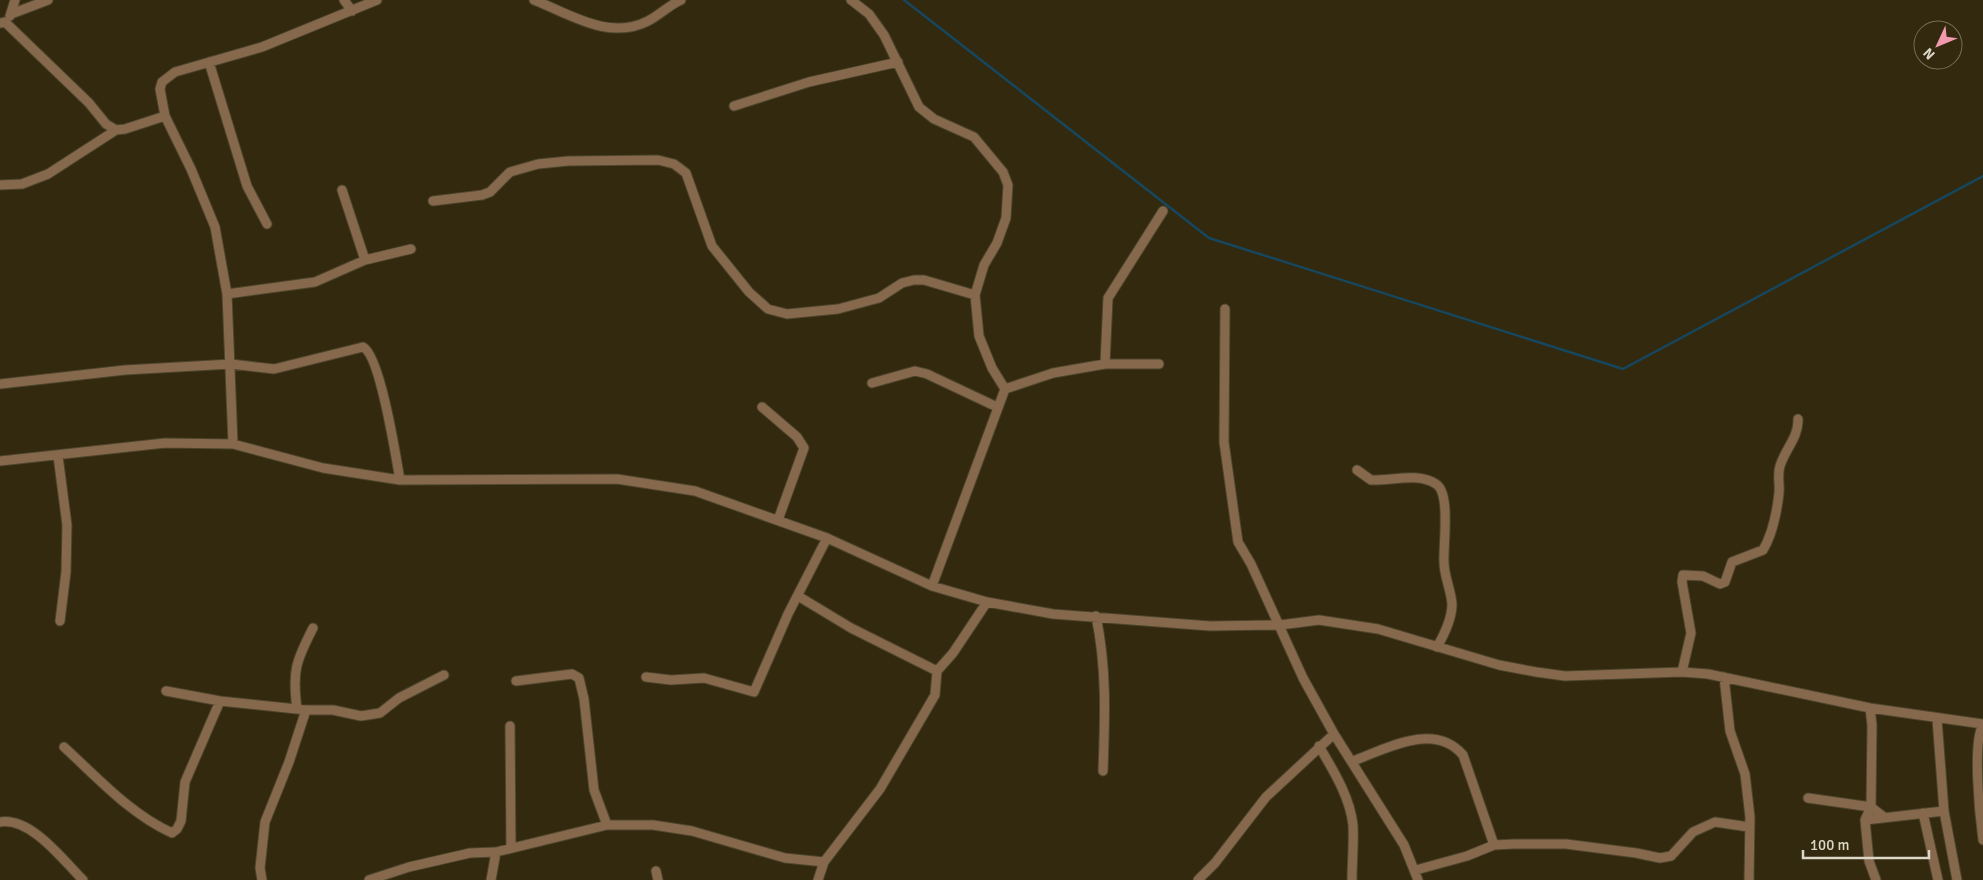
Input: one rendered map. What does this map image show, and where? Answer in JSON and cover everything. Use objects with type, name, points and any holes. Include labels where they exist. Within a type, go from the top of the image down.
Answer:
[{"type":"street","points":[[6,20],[15,0]]},
{"type":"street","points":[[6,20],[48,0]]},
{"type":"street","points":[[344,0],[352,11]]},
{"type":"street","points":[[233,444],[227,294],[215,227],[191,169],[165,116],[160,89],[162,82],[175,72],[262,47],[377,0]]},
{"type":"street","points":[[534,0],[564,11],[586,24],[605,28],[632,27],[648,22],[681,0]]},
{"type":"street","points":[[851,0],[868,14],[884,34],[898,62],[906,84],[919,107],[934,120],[974,137],[1003,172],[1008,185],[1006,218],[996,243],[984,265],[974,295],[979,336],[992,368],[1005,390]]},
{"type":"street","points":[[6,20],[89,103],[106,124],[116,130]]},
{"type":"street","points":[[209,62],[247,186],[266,224]]},
{"type":"street","points":[[734,106],[809,82],[898,62]]},
{"type":"street","points":[[0,185],[22,184],[48,174],[116,130],[125,129],[165,116]]},
{"type":"street","points":[[433,201],[482,195],[490,192],[510,172],[538,164],[568,161],[658,160],[674,164],[686,174],[712,246],[748,292],[768,309],[788,314],[838,309],[879,298],[902,283],[914,280],[924,280],[974,295]]},
{"type":"street","points":[[342,190],[365,260]]},
{"type":"street","points":[[1105,364],[1108,298],[1163,211]]},
{"type":"street","points":[[227,294],[315,282],[365,260],[411,249]]},
{"type":"street","points":[[1225,309],[1224,442],[1238,542],[1280,625],[1303,678],[1334,734],[1353,761],[1404,845],[1416,870],[1418,880]]},
{"type":"street","points":[[0,384],[125,370],[231,364],[274,369],[310,362],[354,348],[367,349],[382,388],[400,480]]},
{"type":"street","points":[[932,586],[997,407],[1005,390],[1053,374],[1105,364],[1158,364]]},
{"type":"street","points":[[872,383],[915,371],[927,374],[997,407]]},
{"type":"street","points":[[762,407],[797,437],[804,448],[778,520]]},
{"type":"street","points":[[1682,672],[1691,633],[1682,582],[1684,576],[1703,576],[1720,584],[1725,582],[1732,562],[1763,550],[1777,508],[1779,468],[1785,451],[1794,440],[1798,428],[1798,419]]},
{"type":"street","points":[[0,461],[58,456],[165,442],[233,444],[323,468],[400,480],[617,479],[695,491],[827,538],[932,586],[987,602],[1053,614],[1210,626],[1280,625],[1319,620],[1351,623],[1499,666],[1565,676],[1682,672],[1724,677],[1870,708],[1983,724],[1978,732],[1983,840]]},
{"type":"street","points":[[58,456],[67,524],[66,572],[60,620]]},
{"type":"street","points":[[1357,470],[1372,480],[1404,478],[1431,481],[1438,485],[1443,492],[1446,541],[1444,562],[1452,604],[1444,633],[1437,647]]},
{"type":"street","points":[[646,677],[671,680],[704,678],[754,692],[827,538]]},
{"type":"street","points":[[798,596],[851,628],[937,671]]},
{"type":"street","points":[[818,880],[824,862],[880,790],[935,695],[937,671],[953,653],[987,602]]},
{"type":"street","points":[[1096,616],[1103,651],[1106,694],[1103,771]]},
{"type":"street","points":[[262,880],[260,868],[265,822],[290,762],[302,709],[294,683],[295,668],[313,628]]},
{"type":"street","points":[[516,681],[572,674],[579,678],[584,699],[594,790],[607,825]]},
{"type":"street","points":[[166,691],[220,701],[333,710],[361,716],[380,713],[399,698],[444,675]]},
{"type":"street","points":[[1724,677],[1730,731],[1745,774],[1749,827],[1749,880]]},
{"type":"street","points":[[64,747],[118,796],[153,824],[172,832],[177,829],[181,820],[185,782],[220,701]]},
{"type":"street","points":[[1870,708],[1872,725],[1871,807],[1865,820],[1869,861],[1876,880]]},
{"type":"street","points":[[1937,718],[1944,811],[1956,880]]},
{"type":"street","points":[[510,726],[511,848]]},
{"type":"street","points":[[1198,880],[1215,863],[1266,797],[1334,734]]},
{"type":"street","points":[[1353,761],[1412,740],[1431,738],[1459,750],[1463,755],[1494,845]]},
{"type":"street","points":[[1319,746],[1334,772],[1350,813],[1353,827],[1352,880]]},
{"type":"street","points":[[1808,798],[1871,807],[1884,817]]},
{"type":"street","points":[[1865,820],[1944,811]]},
{"type":"street","points":[[1923,813],[1938,880]]},
{"type":"street","points":[[0,822],[23,826],[36,834],[82,880]]},
{"type":"street","points":[[1416,870],[1467,856],[1494,845],[1566,844],[1660,858],[1674,854],[1684,840],[1693,832],[1715,822],[1749,827]]},
{"type":"street","points":[[363,880],[369,880],[408,867],[470,853],[496,852],[607,825],[653,825],[672,828],[734,842],[785,858],[824,862]]},
{"type":"street","points":[[490,880],[496,852]]},
{"type":"waterway","points":[[904,0],[1209,238],[1623,369],[1983,176]]}]
